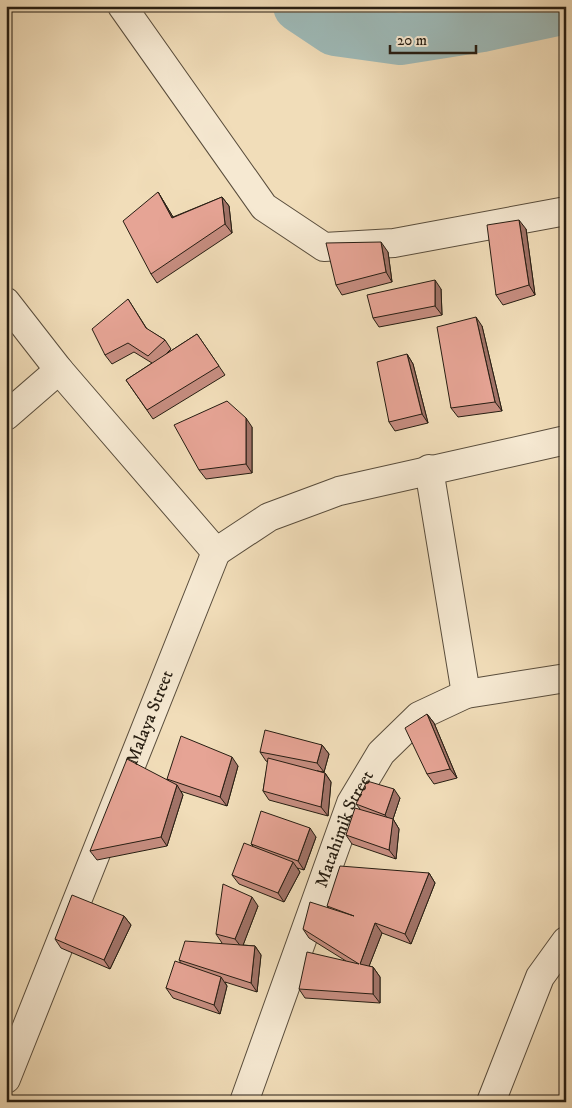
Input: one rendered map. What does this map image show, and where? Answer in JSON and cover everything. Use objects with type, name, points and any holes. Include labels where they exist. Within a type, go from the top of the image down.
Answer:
[{"type":"street","points":[[122,6],[264,207],[324,247],[394,243],[566,211]]},
{"type":"street","points":[[6,302],[59,370],[216,552],[269,516],[339,491],[429,469],[566,440]]},
{"type":"street","points":[[6,416],[59,370]]},
{"type":"street","points":[[429,469],[466,694]]},
{"type":"street","name":"Malaya Street","points":[[6,1078],[216,552]]},
{"type":"street","name":"Matahimik Street","points":[[244,1102],[350,803],[381,753],[419,716],[466,694],[566,678]]},
{"type":"street","points":[[491,1102],[540,977],[566,941]]},
{"type":"building","points":[[158,192],[172,218],[222,197],[225,224],[151,274],[123,221]]},
{"type":"building","points":[[519,220],[529,285],[496,295],[487,225]]},
{"type":"building","points":[[566,230],[566,259],[562,231]]},
{"type":"building","points":[[381,242],[386,272],[336,285],[326,243]]},
{"type":"building","points":[[435,280],[435,306],[373,318],[367,295]]},
{"type":"building","points":[[128,299],[146,328],[165,340],[148,356],[128,343],[105,355],[92,329]]},
{"type":"building","points":[[476,317],[495,402],[451,408],[437,327]]},
{"type":"building","points":[[197,334],[219,366],[147,410],[126,380]]},
{"type":"building","points":[[407,354],[422,414],[389,422],[377,362]]},
{"type":"building","points":[[227,401],[246,418],[246,464],[199,470],[174,425]]},
{"type":"building","points":[[427,714],[450,769],[427,774],[405,728]]},
{"type":"building","points":[[265,730],[322,745],[317,763],[260,752]]},
{"type":"building","points":[[181,736],[232,757],[220,797],[167,779]]},
{"type":"building","points":[[268,758],[325,773],[321,807],[263,791]]},
{"type":"building","points":[[127,759],[177,785],[161,837],[90,851]]},
{"type":"building","points":[[367,781],[394,789],[385,815],[356,804]]},
{"type":"building","points":[[355,808],[393,819],[389,850],[346,835]]},
{"type":"building","points":[[261,811],[310,828],[298,861],[251,844]]},
{"type":"building","points":[[244,843],[293,862],[278,893],[232,875]]},
{"type":"building","points":[[340,866],[429,873],[405,934],[375,923],[360,964],[373,967],[373,994],[299,989],[307,952],[359,964],[303,929],[310,902],[354,916],[327,906]]},
{"type":"building","points":[[223,884],[252,897],[235,939],[216,934]]},
{"type":"building","points":[[72,895],[124,916],[104,960],[55,939]]},
{"type":"building","points":[[185,941],[255,946],[251,983],[179,960]]},
{"type":"building","points":[[175,961],[221,977],[214,1005],[166,988]]},
{"type":"waterway","points":[[299,6],[335,30],[400,39],[482,26],[566,8]]}]
